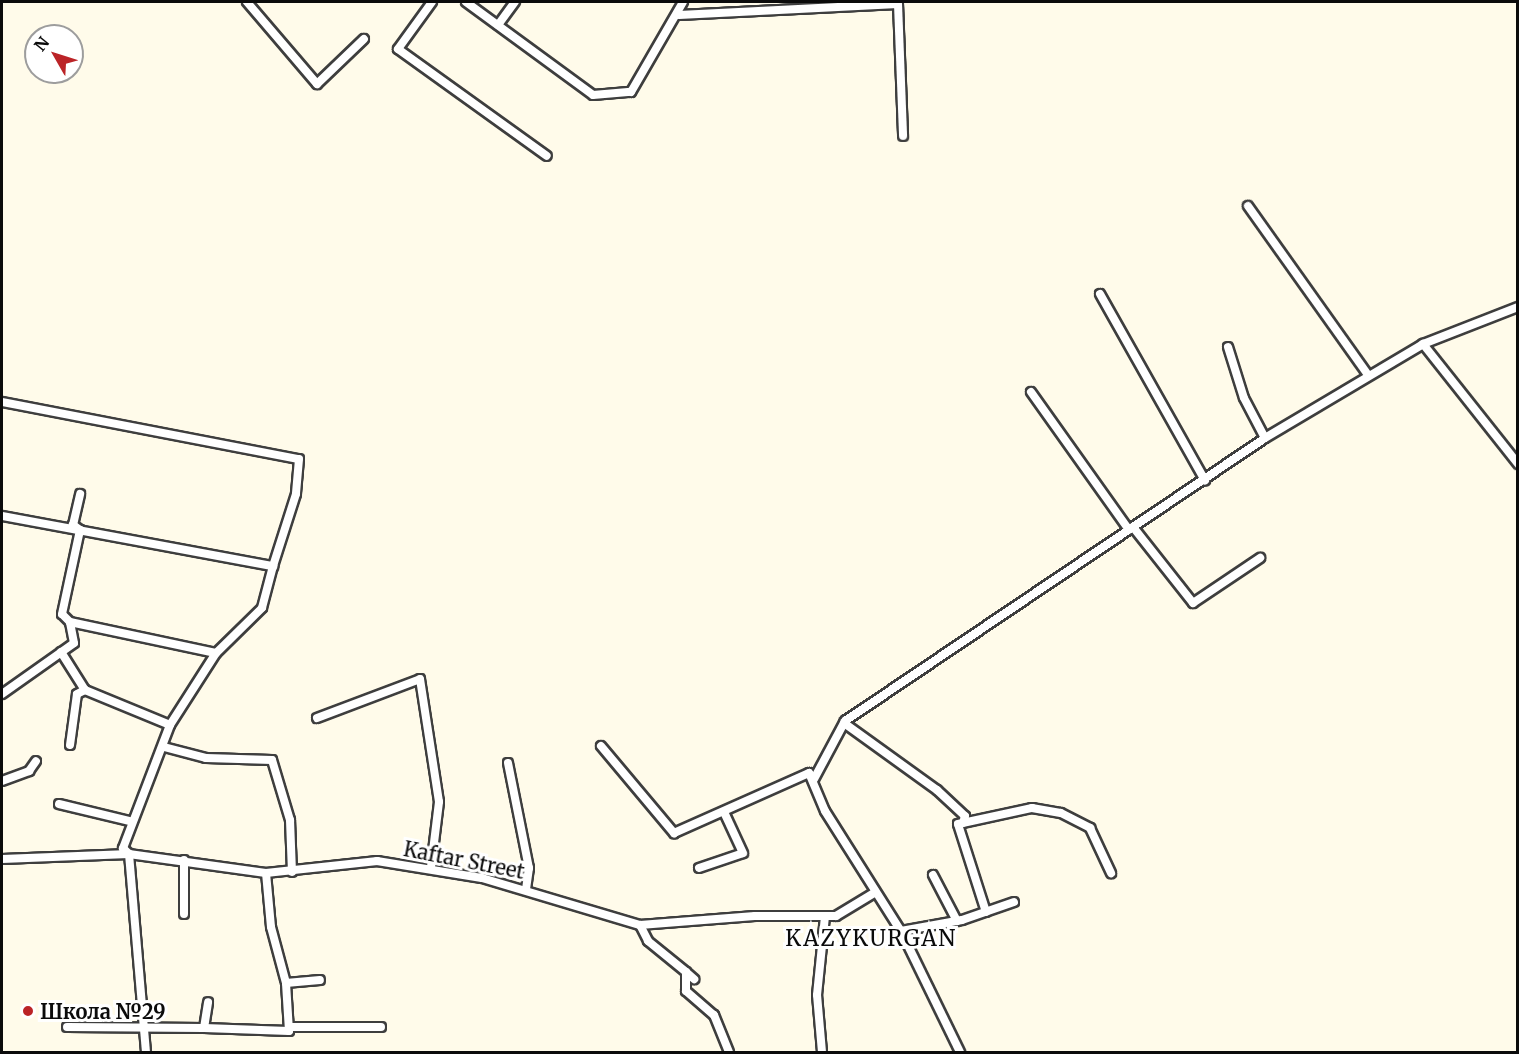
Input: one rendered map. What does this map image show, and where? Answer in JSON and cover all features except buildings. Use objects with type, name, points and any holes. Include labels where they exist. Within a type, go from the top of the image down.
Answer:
[{"type":"street","points":[[247,2],[317,84],[364,39]]},
{"type":"street","points":[[432,2],[398,49],[547,156]]},
{"type":"street","points":[[466,2],[593,94],[631,92],[679,15],[683,2]]},
{"type":"street","points":[[498,25],[515,2]]},
{"type":"street","points":[[679,15],[897,4],[903,136]]},
{"type":"street","points":[[1248,206],[1368,375]]},
{"type":"street","points":[[1100,294],[1205,480]]},
{"type":"street","points":[[814,779],[844,723],[1265,438],[1368,375],[1423,345],[1518,307]]},
{"type":"street","points":[[1423,345],[1518,464]]},
{"type":"street","points":[[1228,347],[1244,398],[1265,438]]},
{"type":"street","points":[[1031,392],[1131,528],[1193,603],[1260,558]]},
{"type":"street","points":[[2,402],[299,459],[296,494],[262,608],[216,653],[170,726],[141,811],[130,822],[123,848],[129,854],[146,1053]]},
{"type":"street","points":[[80,494],[74,525],[80,530]]},
{"type":"street","points":[[2,516],[273,566]]},
{"type":"street","points":[[80,530],[62,614],[70,622],[216,653]]},
{"type":"street","points":[[2,694],[74,643],[70,622]]},
{"type":"street","points":[[61,652],[85,690],[170,726]]},
{"type":"street","points":[[317,718],[420,679],[439,802],[431,867]]},
{"type":"street","points":[[70,745],[77,694],[85,690]]},
{"type":"street","points":[[844,723],[937,790],[965,816],[963,823]]},
{"type":"street","points":[[601,746],[674,833],[724,813],[809,773],[814,779],[825,811],[874,893],[901,931],[960,1053]]},
{"type":"street","points":[[164,747],[206,758],[272,760],[290,820],[292,872]]},
{"type":"street","points":[[2,781],[29,771],[36,761]]},
{"type":"street","points":[[508,763],[529,868],[525,889]]},
{"type":"street","points":[[59,804],[130,822]]},
{"type":"street","points":[[986,912],[956,828],[963,823],[1032,808],[1061,813],[1090,828],[1112,873]]},
{"type":"street","points":[[699,868],[743,853],[724,813]]},
{"type":"street","name":"Kaftar Street","points":[[2,859],[129,854],[266,873],[292,872],[377,861],[431,867],[525,889],[640,925],[836,916],[874,893]]},
{"type":"street","points":[[184,860],[184,914]]},
{"type":"street","points":[[266,873],[271,927],[286,983],[291,1027]]},
{"type":"street","points":[[933,875],[957,921]]},
{"type":"street","points":[[901,931],[957,921],[1014,902]]},
{"type":"street","points":[[822,1053],[817,995],[825,916]]},
{"type":"street","points":[[640,925],[648,941],[694,979]]},
{"type":"street","points":[[686,972],[686,991],[714,1015],[729,1053]]},
{"type":"street","points":[[286,983],[320,980]]},
{"type":"street","points":[[204,1028],[207,1002]]},
{"type":"street","points":[[67,1027],[381,1027]]},
{"type":"place","name":"Школа №29","points":[[28,1011]]},
{"type":"district","name":"KAZYKURGAN","points":[[871,939]]}]
